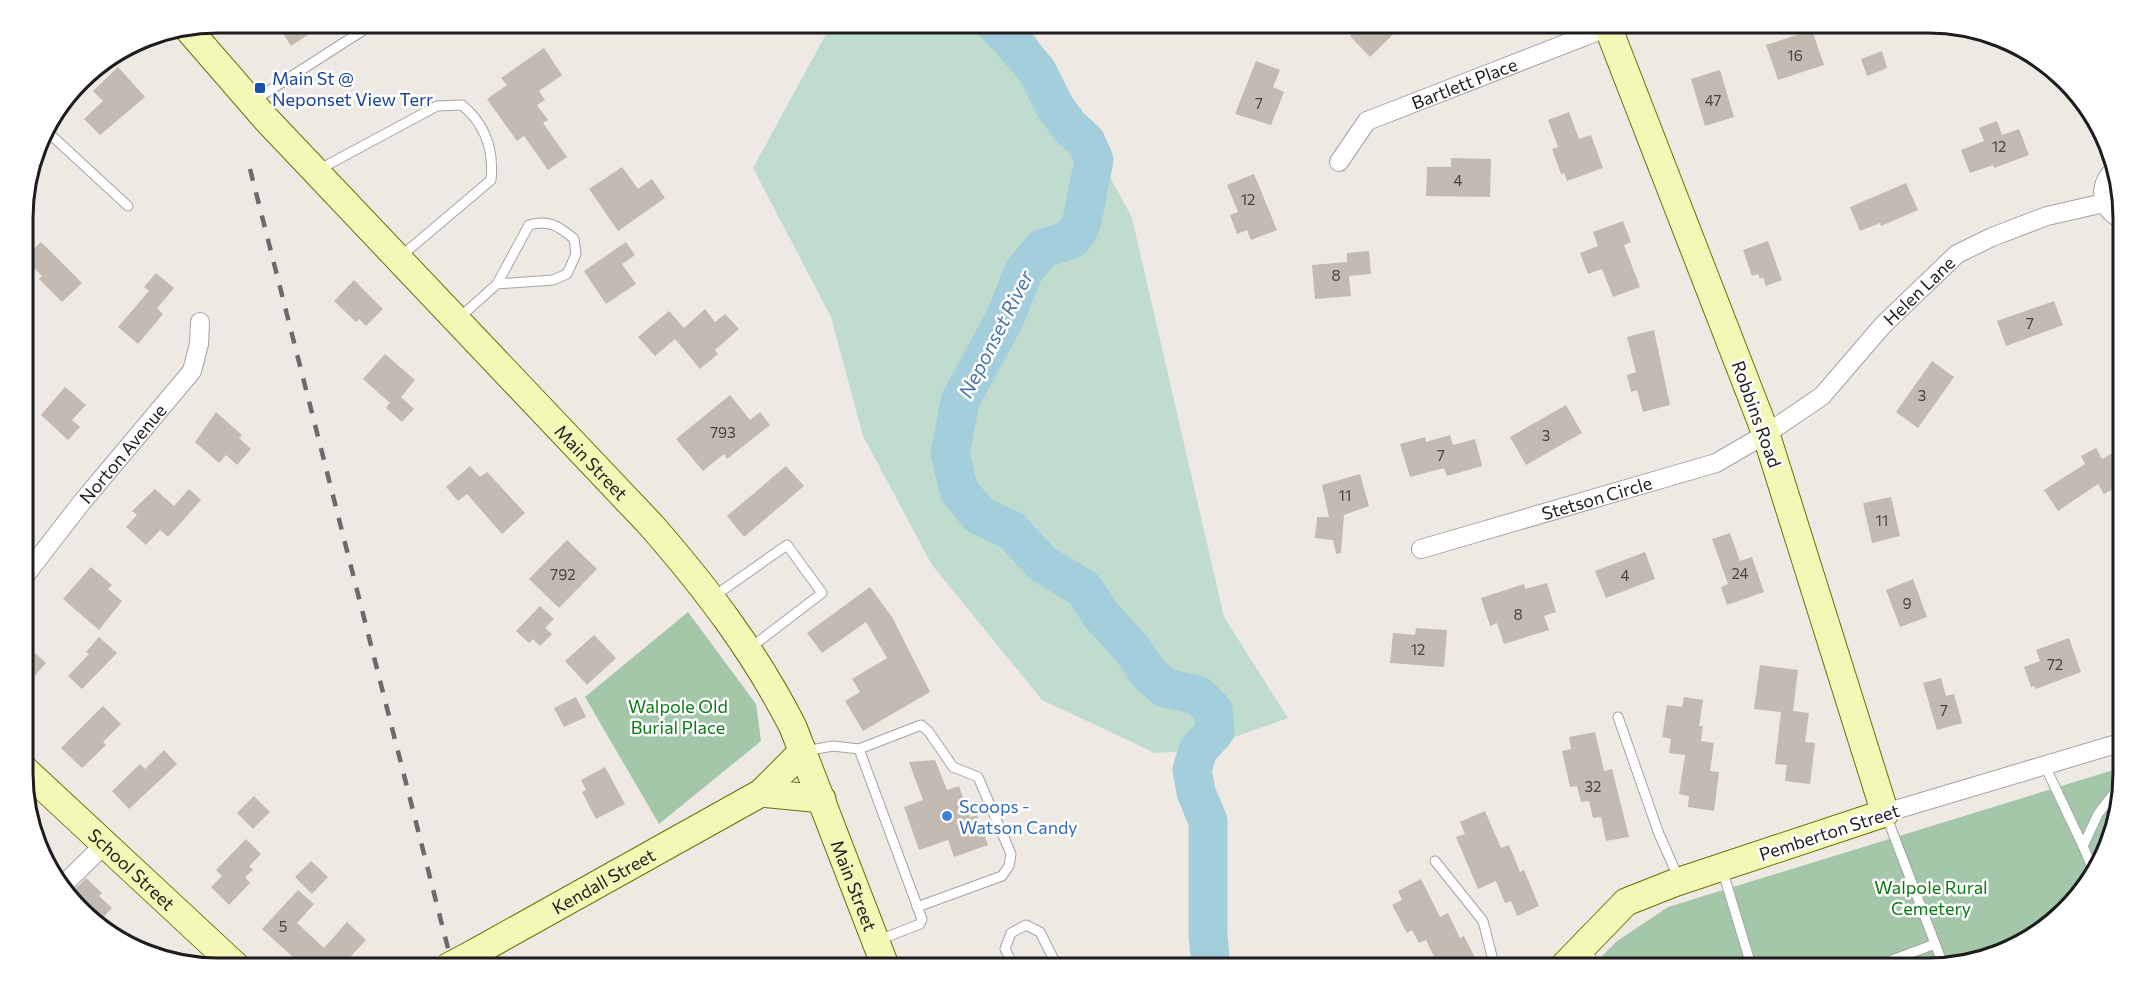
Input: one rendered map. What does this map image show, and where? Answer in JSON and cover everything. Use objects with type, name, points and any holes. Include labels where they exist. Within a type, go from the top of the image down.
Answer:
[{"type":"street","name":"Bartlett Place","points":[[1339,162],[1366,121],[1589,33]]},
{"type":"street","name":"Robbins Road","points":[[1615,33],[1766,434],[1885,813]]},
{"type":"street","name":"Main Street","points":[[194,35],[251,102],[315,171],[651,525],[712,597],[778,697],[803,751],[881,958]]},
{"type":"street","points":[[2108,178],[2104,184],[2104,203],[2113,213]]},
{"type":"street","name":"Helen Lane","points":[[1766,434],[1822,396],[1883,325],[1957,254],[1992,237],[2047,216],[2104,203]]},
{"type":"street","name":"Norton Avenue","points":[[33,565],[82,502],[192,372],[200,344],[200,322]]},
{"type":"street","name":"Stetson Circle","points":[[1421,549],[1716,463],[1766,434]]},
{"type":"street","name":"Pemberton Street","points":[[1590,956],[1626,902],[1680,881],[1885,813],[2113,745]]},
{"type":"street","name":"Kendall Street","points":[[465,958],[761,793],[803,751]]},
{"type":"street","name":"School Street","points":[[33,778],[226,958]]},
{"type":"street","points":[[761,793],[822,799]]},
{"type":"street","points":[[68,881],[105,844]]},
{"type":"lane","points":[[251,102],[359,33]]},
{"type":"lane","points":[[315,171],[437,106],[462,105],[478,119],[493,161],[491,180],[398,259]]},
{"type":"lane","points":[[52,136],[128,206]]},
{"type":"lane","points":[[456,320],[497,284],[529,225],[542,220],[561,228],[574,238],[576,254],[567,274],[553,280],[497,284]]},
{"type":"lane","points":[[712,597],[787,545],[822,592],[748,650]]},
{"type":"lane","points":[[1618,717],[1659,834],[1680,881]]},
{"type":"lane","points":[[803,751],[833,746],[859,749],[916,725],[926,728],[952,767],[978,777],[1011,854],[1009,866],[1002,876],[917,906]]},
{"type":"lane","points":[[859,749],[922,919],[920,924],[874,942]]},
{"type":"lane","points":[[2045,766],[2090,861]]},
{"type":"lane","points":[[2084,846],[2097,814],[2111,796]]},
{"type":"lane","points":[[1885,813],[1940,958]]},
{"type":"lane","points":[[1435,861],[1484,921],[1493,958]]},
{"type":"lane","points":[[1722,867],[1749,958]]},
{"type":"lane","points":[[1010,958],[1005,949],[1011,933],[1026,925],[1040,932],[1053,958]]},
{"type":"lane","points":[[1898,958],[1935,944]]},
{"type":"green space","points":[[827,33],[1033,33],[1132,218],[1224,617],[1288,718],[1198,750],[1155,753],[1042,700],[932,565],[863,436],[831,317],[753,168]]},
{"type":"green space","name":"Walpole Old Burial Place","points":[[688,612],[756,704],[761,741],[659,824],[585,697]]},
{"type":"green space","name":"Walpole Rural Cemetery","points":[[2113,770],[2107,821],[2099,844],[2075,886],[2050,912],[2031,927],[1987,948],[1940,958],[1600,958],[1617,941],[1668,907]]},
{"type":"building","points":[[283,33],[310,33],[291,46]]},
{"type":"building","points":[[1353,33],[1395,33],[1370,57],[1350,36]]},
{"type":"building","points":[[1803,33],[1813,33],[1824,65],[1778,80],[1766,45]]},
{"type":"building","points":[[544,48],[562,75],[539,91],[545,100],[537,105],[548,120],[543,123],[567,157],[548,170],[524,136],[517,141],[487,99],[507,85],[501,78]]},
{"type":"building","points":[[1882,51],[1887,68],[1867,76],[1861,59]]},
{"type":"building","points":[[1256,61],[1280,70],[1273,87],[1284,92],[1271,125],[1235,114]]},
{"type":"building","points":[[118,67],[145,97],[100,135],[84,119],[103,101],[93,91]]},
{"type":"building","points":[[1720,70],[1734,117],[1705,126],[1691,79]]},
{"type":"building","points":[[1569,112],[1579,139],[1591,135],[1603,168],[1567,181],[1564,173],[1561,174],[1552,149],[1558,147],[1548,120]]},
{"type":"building","points":[[1997,121],[2002,135],[2019,129],[2029,155],[1994,168],[1993,165],[1970,173],[1961,150],[1984,141],[1979,128]]},
{"type":"building","points":[[1451,158],[1491,159],[1490,197],[1426,196],[1427,167],[1451,167]]},
{"type":"building","points":[[622,167],[638,189],[652,179],[665,198],[618,231],[589,189]]},
{"type":"building","points":[[1254,174],[1277,230],[1251,240],[1247,230],[1237,234],[1230,215],[1238,212],[1227,185]]},
{"type":"building","points":[[1906,183],[1918,210],[1881,226],[1880,223],[1860,231],[1850,207]]},
{"type":"building","points":[[1623,221],[1631,242],[1624,245],[1640,287],[1613,297],[1602,269],[1588,274],[1580,253],[1598,246],[1593,232]]},
{"type":"building","points":[[1768,241],[1782,280],[1766,286],[1763,277],[1760,279],[1758,274],[1752,276],[1743,250]]},
{"type":"building","points":[[41,242],[82,283],[62,302],[39,279],[42,276],[33,267],[33,250]]},
{"type":"building","points":[[626,242],[635,255],[622,264],[636,284],[606,304],[584,271]]},
{"type":"building","points":[[1369,251],[1371,274],[1349,276],[1351,296],[1315,299],[1312,265],[1347,262],[1347,253]]},
{"type":"building","points":[[156,273],[174,288],[157,308],[163,314],[138,344],[118,327],[149,291],[144,287]]},
{"type":"building","points":[[354,280],[383,309],[366,326],[359,319],[356,322],[334,301]]},
{"type":"building","points":[[2054,301],[2063,325],[2006,346],[1997,321]]},
{"type":"building","points":[[705,309],[715,322],[725,314],[739,329],[715,350],[718,354],[700,369],[675,339],[655,356],[638,337],[669,311],[684,328]]},
{"type":"building","points":[[1654,330],[1670,405],[1643,412],[1637,390],[1631,392],[1627,375],[1636,372],[1627,337]]},
{"type":"building","points":[[385,354],[415,380],[401,397],[414,409],[402,422],[386,408],[390,403],[363,379]]},
{"type":"building","points":[[1932,361],[1954,377],[1918,428],[1896,412]]},
{"type":"building","points":[[65,387],[86,405],[72,420],[80,427],[68,440],[41,415]]},
{"type":"building","points":[[730,395],[750,420],[760,412],[770,425],[727,459],[724,454],[703,471],[676,439]]},
{"type":"building","points":[[1566,405],[1582,433],[1526,465],[1510,437]]},
{"type":"building","points":[[216,412],[242,435],[239,438],[251,449],[237,465],[226,455],[219,463],[195,442]]},
{"type":"building","points":[[1450,435],[1453,445],[1475,439],[1482,466],[1447,476],[1444,468],[1410,477],[1400,444],[1425,437],[1426,442]]},
{"type":"building","points":[[2096,448],[2102,459],[2113,453],[2113,489],[2104,494],[2098,484],[2058,511],[2044,490],[2085,464],[2081,456]]},
{"type":"building","points":[[470,466],[480,477],[487,472],[525,513],[502,534],[467,494],[458,501],[446,487]]},
{"type":"building","points":[[786,466],[804,486],[744,537],[727,516]]},
{"type":"building","points":[[1360,474],[1369,506],[1344,515],[1341,553],[1336,554],[1333,540],[1315,538],[1317,517],[1329,517],[1322,485]]},
{"type":"building","points":[[155,489],[174,506],[189,489],[201,500],[168,537],[160,530],[146,545],[126,527],[137,515],[132,511]]},
{"type":"building","points":[[1891,497],[1900,536],[1872,543],[1863,503]]},
{"type":"building","points":[[1730,533],[1740,561],[1752,557],[1764,592],[1727,605],[1721,587],[1728,584],[1712,539]]},
{"type":"building","points":[[567,540],[597,569],[559,608],[529,579]]},
{"type":"building","points":[[1645,552],[1655,579],[1606,598],[1595,571]]},
{"type":"building","points":[[91,567],[112,585],[108,589],[122,601],[99,630],[63,599]]},
{"type":"building","points":[[1913,579],[1927,617],[1900,627],[1886,590]]},
{"type":"building","points":[[1547,583],[1556,612],[1544,616],[1549,630],[1504,644],[1497,623],[1490,626],[1481,598],[1524,584],[1525,589]]},
{"type":"building","points":[[870,587],[892,617],[930,692],[863,731],[845,701],[860,692],[852,679],[887,658],[866,622],[822,653],[807,633]]},
{"type":"building","points":[[540,606],[554,619],[545,628],[552,634],[540,646],[533,639],[529,643],[516,631]]},
{"type":"building","points":[[1416,628],[1447,630],[1444,667],[1390,663],[1393,633],[1415,635]]},
{"type":"building","points":[[594,635],[616,658],[587,685],[565,661]]},
{"type":"building","points":[[99,637],[117,653],[82,689],[68,676],[89,654],[86,652]]},
{"type":"building","points":[[2069,638],[2081,672],[2036,689],[2034,686],[2031,687],[2024,667],[2040,661],[2036,650]]},
{"type":"building","points":[[33,651],[46,663],[33,678]]},
{"type":"building","points":[[1760,665],[1798,670],[1793,711],[1809,713],[1805,742],[1815,743],[1810,784],[1785,781],[1787,765],[1775,764],[1781,712],[1754,709]]},
{"type":"building","points":[[1941,678],[1946,696],[1954,694],[1962,723],[1937,730],[1923,683]]},
{"type":"building","points":[[576,697],[586,717],[564,727],[554,708]]},
{"type":"building","points":[[1684,697],[1703,700],[1699,726],[1703,726],[1701,741],[1714,743],[1710,771],[1719,772],[1714,811],[1688,807],[1689,796],[1679,794],[1685,755],[1669,753],[1671,739],[1662,737],[1667,705],[1682,707]]},
{"type":"building","points":[[103,706],[121,724],[103,742],[106,745],[82,768],[61,748]]},
{"type":"building","points":[[1595,732],[1604,771],[1612,769],[1629,837],[1606,841],[1601,817],[1593,818],[1589,801],[1581,802],[1577,786],[1570,787],[1562,751],[1571,749],[1569,737]]},
{"type":"building","points":[[164,750],[177,764],[129,809],[112,791],[140,764],[145,769]]},
{"type":"building","points":[[935,760],[947,790],[959,786],[970,817],[977,815],[988,845],[954,857],[948,840],[919,850],[904,807],[923,800],[909,762]]},
{"type":"building","points":[[605,767],[625,804],[596,819],[582,792],[586,790],[581,780]]},
{"type":"building","points":[[254,796],[270,812],[253,829],[237,813]]},
{"type":"building","points":[[1485,811],[1501,848],[1509,845],[1520,872],[1524,870],[1539,906],[1517,916],[1511,901],[1505,903],[1496,881],[1478,889],[1456,837],[1465,834],[1460,822]]},
{"type":"building","points":[[246,839],[261,854],[249,866],[253,870],[245,877],[250,883],[229,905],[211,887],[222,876],[216,870]]},
{"type":"building","points":[[311,861],[328,877],[312,894],[295,877]]},
{"type":"building","points":[[86,878],[102,893],[99,896],[112,908],[103,918],[74,890]]},
{"type":"building","points":[[1421,879],[1440,917],[1448,913],[1460,938],[1464,936],[1475,958],[1435,958],[1426,940],[1419,943],[1412,930],[1407,933],[1392,905],[1402,900],[1398,891]]},
{"type":"building","points":[[298,890],[314,904],[297,923],[324,948],[347,922],[366,940],[349,958],[294,958],[262,929]]},
{"type":"waterway","name":"Neponset River","points":[[1004,33],[1037,71],[1055,107],[1069,126],[1086,142],[1094,160],[1081,225],[1072,239],[1042,249],[1024,271],[1004,320],[960,401],[950,454],[959,491],[979,515],[1011,530],[1043,564],[1084,589],[1101,615],[1132,649],[1149,674],[1165,688],[1198,695],[1213,710],[1215,731],[1198,750],[1192,770],[1196,792],[1208,821],[1210,958]]},
{"type":"railway","points":[[250,169],[450,958]]},
{"type":"place","name":"Main St @ Neponset View Terr","points":[[260,88]]},
{"type":"place","name":"Scoops - Watson Candy","points":[[947,816]]}]
